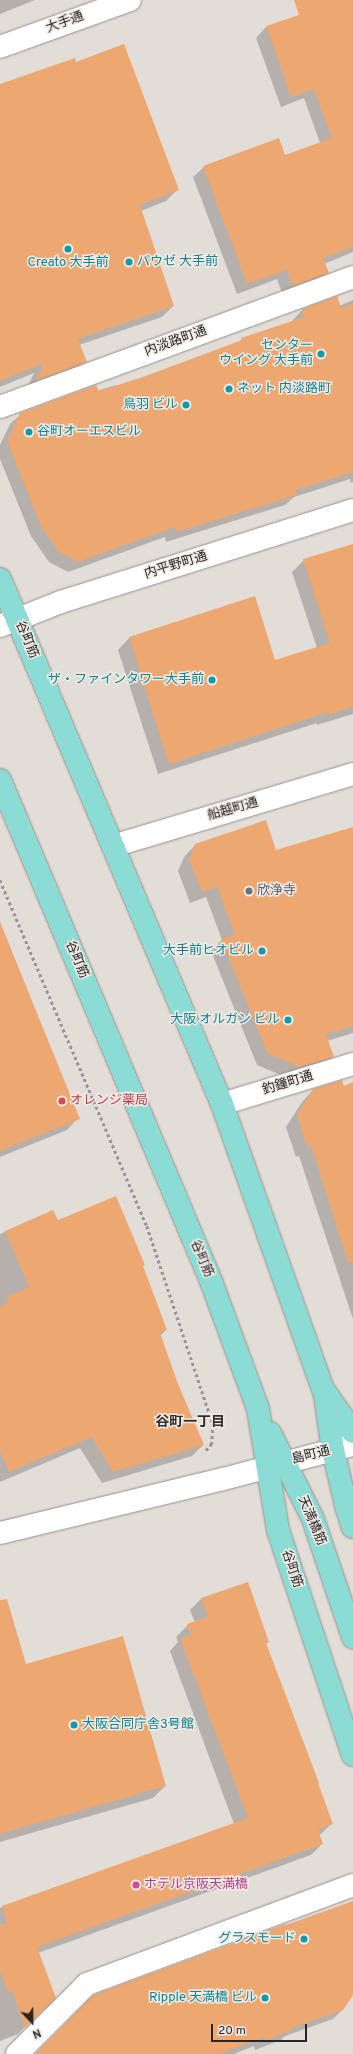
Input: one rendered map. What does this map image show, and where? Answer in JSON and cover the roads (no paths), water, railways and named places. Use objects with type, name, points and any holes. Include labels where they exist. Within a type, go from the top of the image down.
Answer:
[{"type":"main road","name":"谷町筋","points":[[0,579],[9,623],[113,846],[222,1104],[323,1389],[353,1432]]},
{"type":"main road","name":"谷町筋","points":[[0,780],[211,1281],[258,1409],[276,1465],[278,1530],[353,1755]]},
{"type":"main road","points":[[323,1389],[343,1448],[347,1509],[353,1527]]},
{"type":"main road","name":"天満橋筋","points":[[276,1465],[313,1519],[353,1637]]},
{"type":"street","name":"大手通","points":[[0,47],[130,0]]},
{"type":"street","name":"内淡路町通","points":[[0,407],[353,277]]},
{"type":"street","name":"内平野町通","points":[[9,623],[61,602],[353,510]]},
{"type":"street","name":"船越町通","points":[[113,846],[353,774]]},
{"type":"street","name":"釣鐘町通","points":[[222,1104],[353,1064]]},
{"type":"street","name":"島町通","points":[[0,1533],[343,1448]]},
{"type":"street","points":[[17,2054],[87,1984],[353,1885]]},
{"type":"place","name":"Creato 大手前","points":[[68,249]]},
{"type":"place","name":"パウゼ 大手前","points":[[129,262]]},
{"type":"place","name":"センター ウイング 大手前","points":[[321,354]]},
{"type":"place","name":"ネット 内淡路町","points":[[229,389]]},
{"type":"place","name":"鳥羽 ビル","points":[[186,405]]},
{"type":"place","name":"谷町オーエスビル","points":[[29,432]]},
{"type":"place","name":"ザ・ファインタワー大手前","points":[[212,680]]},
{"type":"place","name":"欣浄寺","points":[[249,891]]},
{"type":"place","name":"大手前ヒオビル","points":[[262,951]]},
{"type":"place","name":"大阪 オルガン ビル","points":[[288,1020]]},
{"type":"place","name":"オレンジ薬局","points":[[62,1101]]},
{"type":"place","name":"大阪合同庁舎3号館","points":[[74,1725]]},
{"type":"place","name":"ホテル京阪天満橋","points":[[136,1885]]},
{"type":"place","name":"グラスモード","points":[[304,1939]]},
{"type":"place","name":"Ripple 天満橋 ビル","points":[[265,1998]]},
{"type":"district","name":"谷町一丁目","points":[[190,1423]]}]
